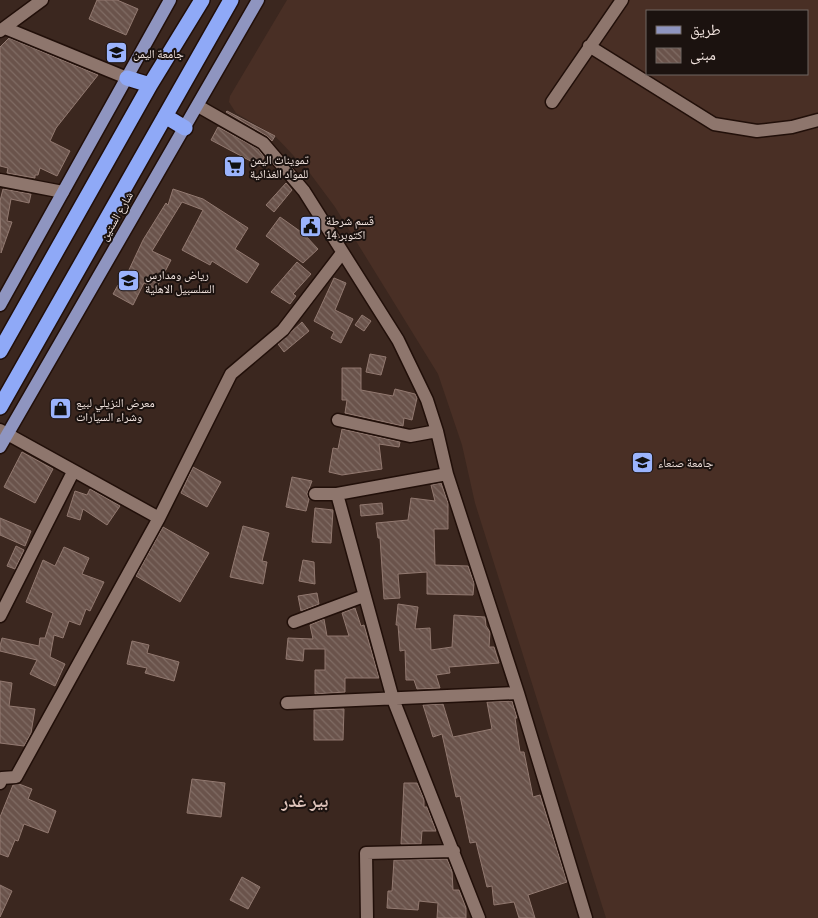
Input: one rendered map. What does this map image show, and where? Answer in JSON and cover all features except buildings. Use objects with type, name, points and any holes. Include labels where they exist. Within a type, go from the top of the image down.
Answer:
[{"type":"highway","points":[[0,351],[150,85],[202,0]]},
{"type":"highway","name":"شارع الستين","points":[[0,407],[232,0]]},
{"type":"highway","points":[[126,78],[150,85]]},
{"type":"highway","points":[[165,116],[185,128]]},
{"type":"main road","points":[[0,305],[170,0]]},
{"type":"main road","name":"شارع الستين","points":[[0,447],[4,432],[198,106],[258,0]]},
{"type":"street","points":[[2,30],[42,0]]},
{"type":"street","points":[[552,102],[622,0]]},
{"type":"street","points":[[2,30],[126,78]]},
{"type":"street","points":[[589,46],[714,124],[757,131],[818,120]]},
{"type":"street","points":[[198,106],[263,143],[304,191],[398,340],[427,400],[438,431],[447,474],[518,693],[586,918]]},
{"type":"street","points":[[0,180],[63,192]]},
{"type":"street","points":[[1,779],[16,777],[159,518],[231,374],[284,330],[342,252]]},
{"type":"street","points":[[338,420],[410,436],[438,431]]},
{"type":"street","points":[[4,432],[73,472],[159,518]]},
{"type":"street","points":[[0,616],[73,472]]},
{"type":"street","points":[[315,494],[336,494],[447,474]]},
{"type":"street","points":[[336,494],[393,699],[479,918]]},
{"type":"street","points":[[294,622],[364,596]]},
{"type":"street","points":[[287,703],[518,693]]},
{"type":"street","points":[[367,918],[366,853],[454,851]]},
{"type":"shaded area","name":"جامعة صنعاء","points":[[287,0],[818,0],[818,918],[606,918],[475,503],[462,445],[438,374],[335,207],[309,172],[275,136],[236,113],[229,102],[230,96]]},
{"type":"place","name":"جامعة اليمن","points":[[117,53]]},
{"type":"place","name":"تموينات اليمن للمواد الغذائية","points":[[234,166]]},
{"type":"place","name":"قسم شرطة 14 اكتوبر","points":[[310,227]]},
{"type":"place","name":"رياض ومدارس السلسبيل الاهلية","points":[[129,281]]},
{"type":"place","name":"معرض النزيلي لبيع وشراء السيارات","points":[[60,409]]},
{"type":"place","name":"جامعة صنعاء","points":[[642,462]]},
{"type":"district","name":"بير غدر","points":[[305,800]]}]
